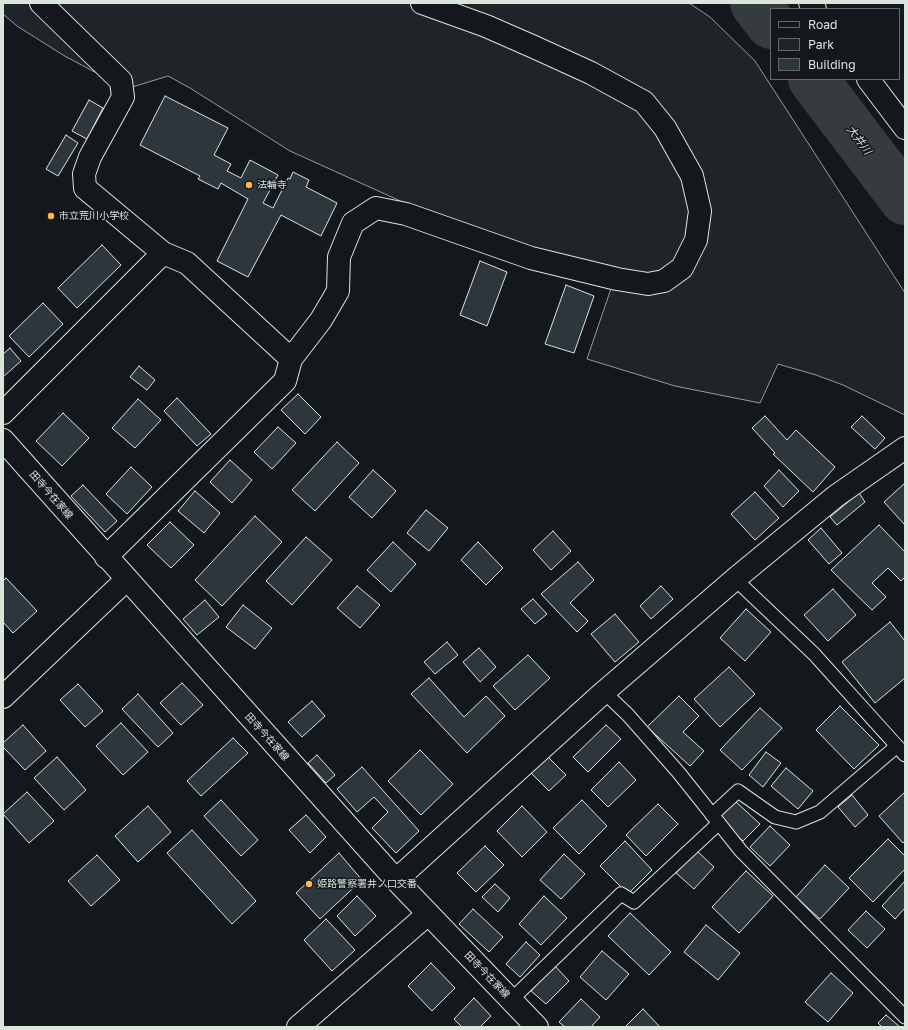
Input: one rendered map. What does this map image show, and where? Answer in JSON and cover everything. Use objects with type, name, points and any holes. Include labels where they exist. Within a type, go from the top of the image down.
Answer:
[{"type":"street","points":[[41,3],[121,81],[123,98],[90,157],[84,174],[85,188],[163,253],[187,263],[291,359]]},
{"type":"street","points":[[106,557],[285,381],[291,359],[321,320],[338,291],[339,257],[353,223],[376,208],[406,214],[531,258],[617,279],[648,284],[664,281],[682,268],[696,240],[700,211],[692,176],[665,128],[644,102],[591,74],[534,47],[486,26],[422,3]]},
{"type":"street","points":[[869,80],[905,128]]},
{"type":"street","points":[[3,413],[163,253]]},
{"type":"street","name":"田寺今在家線","points":[[3,440],[126,580],[396,880],[538,1027]]},
{"type":"street","points":[[396,880],[604,692],[735,579],[836,496],[905,448]]},
{"type":"street","points":[[3,697],[126,580]]},
{"type":"street","points":[[298,1027],[428,914]]},
{"type":"lane","points":[[511,1000],[620,894],[634,902],[715,819],[738,791],[775,817],[796,822],[820,812],[901,751],[814,654],[735,579]]},
{"type":"lane","points":[[604,692],[628,715],[679,773],[741,851],[905,1017]]},
{"type":"green space","points":[[3,3],[689,3],[710,17],[755,61],[905,293],[905,415],[843,385],[816,375],[778,364],[760,403],[675,386],[587,359],[617,271],[550,255],[427,213],[290,151],[190,88],[168,76],[126,89],[63,55],[17,26],[3,14]]},
{"type":"building","name":"法輪寺","points":[[165,96],[228,128],[214,155],[231,164],[227,171],[241,178],[250,160],[278,175],[263,203],[273,208],[288,178],[290,179],[293,172],[309,180],[306,187],[337,203],[321,236],[281,215],[248,277],[217,261],[248,199],[221,183],[218,189],[198,179],[200,176],[140,145]]},
{"type":"building","points":[[89,100],[103,108],[87,139],[72,131]]},
{"type":"building","points":[[66,135],[78,143],[58,176],[46,169]]},
{"type":"building","points":[[102,245],[121,265],[77,308],[58,288]]},
{"type":"building","points":[[480,261],[507,272],[487,326],[460,315]]},
{"type":"building","points":[[566,285],[594,296],[574,353],[545,344]]},
{"type":"building","points":[[43,303],[63,324],[29,357],[9,336]]},
{"type":"building","points":[[10,348],[21,361],[3,377],[3,354]]},
{"type":"building","points":[[139,366],[155,380],[147,390],[130,377]]},
{"type":"building","points":[[298,394],[321,417],[305,434],[281,410]]},
{"type":"building","points":[[177,398],[211,434],[197,446],[164,411]]},
{"type":"building","points":[[138,399],[161,420],[135,448],[112,428]]},
{"type":"building","points":[[63,413],[89,438],[62,466],[36,441]]},
{"type":"building","points":[[765,416],[787,440],[796,430],[835,467],[813,492],[773,454],[775,453],[752,428]]},
{"type":"building","points":[[862,416],[885,438],[875,449],[851,427]]},
{"type":"building","points":[[278,427],[296,443],[272,469],[254,452]]},
{"type":"building","points":[[337,442],[359,463],[315,511],[292,490]]},
{"type":"building","points":[[230,460],[252,480],[232,503],[210,482]]},
{"type":"building","points":[[131,467],[152,487],[127,514],[106,494]]},
{"type":"building","points":[[373,470],[396,491],[372,518],[349,497]]},
{"type":"building","points":[[779,470],[799,491],[783,507],[764,486]]},
{"type":"building","points":[[905,483],[905,523],[904,524],[884,502]]},
{"type":"building","points":[[83,485],[117,521],[105,532],[71,496]]},
{"type":"building","points":[[195,491],[220,513],[204,533],[178,511]]},
{"type":"building","points":[[755,492],[779,518],[755,540],[731,514]]},
{"type":"building","points":[[859,493],[865,502],[837,525],[830,517]]},
{"type":"building","points":[[426,510],[448,528],[429,551],[407,533]]},
{"type":"building","points":[[255,516],[282,542],[222,606],[195,580]]},
{"type":"building","points":[[170,522],[194,545],[171,568],[147,545]]},
{"type":"building","points":[[879,525],[905,552],[905,577],[901,581],[888,568],[872,583],[886,597],[872,610],[831,570]]},
{"type":"building","points":[[821,528],[842,553],[829,564],[808,540]]},
{"type":"building","points":[[553,531],[571,551],[551,570],[533,550]]},
{"type":"building","points":[[306,537],[332,560],[292,605],[266,581]]},
{"type":"building","points":[[393,542],[416,564],[391,592],[367,570]]},
{"type":"building","points":[[478,542],[503,568],[486,585],[461,560]]},
{"type":"building","points":[[578,562],[594,580],[570,603],[588,621],[577,632],[541,594]]},
{"type":"building","points":[[6,578],[37,611],[13,633],[3,622],[3,581]]},
{"type":"building","points":[[357,586],[380,605],[360,628],[337,608]]},
{"type":"building","points":[[661,586],[673,599],[651,619],[640,606]]},
{"type":"building","points":[[833,589],[856,615],[828,641],[804,615]]},
{"type":"building","points":[[533,599],[547,614],[535,624],[521,609]]},
{"type":"building","points":[[205,600],[219,617],[197,635],[183,619]]},
{"type":"building","points":[[243,605],[272,628],[255,649],[226,627]]},
{"type":"building","points":[[746,609],[771,632],[745,661],[720,638]]},
{"type":"building","points":[[615,614],[639,642],[615,662],[591,634]]},
{"type":"building","points":[[890,622],[905,641],[905,678],[875,703],[842,662]]},
{"type":"building","points":[[447,642],[458,655],[435,674],[424,662]]},
{"type":"building","points":[[479,648],[496,667],[480,682],[463,662]]},
{"type":"building","points":[[528,655],[550,678],[515,710],[493,686]]},
{"type":"building","points":[[729,667],[755,694],[720,727],[694,699]]},
{"type":"building","points":[[429,678],[464,717],[486,696],[505,716],[467,753],[411,694]]},
{"type":"building","points":[[182,683],[203,705],[181,725],[160,703]]},
{"type":"building","points":[[78,684],[103,711],[85,727],[60,700]]},
{"type":"building","points":[[138,694],[173,733],[158,747],[122,709]]},
{"type":"building","points":[[679,696],[699,716],[683,732],[704,751],[690,766],[647,727]]},
{"type":"building","points":[[312,701],[325,716],[302,737],[288,722]]},
{"type":"building","points":[[840,706],[879,745],[854,769],[816,730]]},
{"type":"building","points":[[760,708],[782,728],[742,770],[720,750]]},
{"type":"building","points":[[121,723],[148,752],[123,775],[96,746]]},
{"type":"building","points":[[23,725],[46,751],[25,770],[3,747],[3,743]]},
{"type":"building","points":[[606,725],[621,739],[588,772],[573,757]]},
{"type":"building","points":[[233,738],[248,753],[201,796],[187,781]]},
{"type":"building","points":[[420,750],[453,784],[421,815],[388,781]]},
{"type":"building","points":[[766,752],[781,763],[763,787],[749,775]]},
{"type":"building","points":[[317,755],[335,775],[326,783],[308,763]]},
{"type":"building","points":[[546,755],[566,775],[549,791],[529,771]]},
{"type":"building","points":[[57,757],[86,790],[64,810],[34,778]]},
{"type":"building","points":[[619,762],[636,780],[608,807],[591,790]]},
{"type":"building","points":[[362,767],[419,831],[396,853],[372,828],[388,812],[374,797],[357,812],[337,789]]},
{"type":"building","points":[[786,768],[813,791],[798,809],[771,786]]},
{"type":"building","points":[[27,792],[54,821],[29,843],[3,814]]},
{"type":"building","points":[[905,792],[905,841],[903,843],[879,816]]},
{"type":"building","points":[[852,795],[868,815],[855,827],[838,807]]},
{"type":"building","points":[[221,800],[258,840],[241,856],[204,816]]},
{"type":"building","points":[[582,800],[607,826],[579,854],[553,828]]},
{"type":"building","points":[[734,800],[760,824],[743,841],[717,817]]},
{"type":"building","points":[[658,804],[678,824],[646,856],[626,835]]},
{"type":"building","points":[[148,806],[171,832],[138,862],[115,836]]},
{"type":"building","points":[[522,806],[547,832],[522,857],[497,831]]},
{"type":"building","points":[[306,815],[326,837],[310,853],[289,830]]},
{"type":"building","points":[[770,826],[790,845],[770,866],[750,847]]},
{"type":"building","points":[[192,830],[256,901],[232,924],[167,853]]},
{"type":"building","points":[[888,839],[905,856],[905,869],[873,902],[849,878]]},
{"type":"building","points":[[625,841],[652,870],[628,894],[600,866]]},
{"type":"building","points":[[485,846],[504,865],[476,892],[457,873]]},
{"type":"building","points":[[697,851],[714,867],[694,889],[676,873]]},
{"type":"building","points":[[339,853],[362,880],[320,919],[296,893]]},
{"type":"building","points":[[564,854],[585,874],[561,899],[540,880]]},
{"type":"building","points":[[97,855],[120,880],[91,906],[68,881]]},
{"type":"building","points":[[825,865],[849,888],[820,919],[796,897]]},
{"type":"building","points":[[746,871],[773,896],[739,933],[712,907]]},
{"type":"building","points":[[905,881],[905,908],[895,919],[882,906]]},
{"type":"building","points":[[495,884],[510,898],[498,912],[482,897]]},
{"type":"building","points":[[357,896],[376,916],[355,936],[337,916]]},
{"type":"building","points":[[544,896],[567,918],[541,945],[519,924]]},
{"type":"building","points":[[473,909],[503,937],[489,952],[459,924]]},
{"type":"building","points":[[866,911],[885,929],[867,948],[848,930]]},
{"type":"building","points":[[630,913],[671,952],[649,975],[608,936]]},
{"type":"building","points":[[326,919],[355,950],[332,971],[304,940]]},
{"type":"building","points":[[706,925],[740,953],[718,980],[684,952]]},
{"type":"building","points":[[526,942],[540,955],[520,977],[506,964]]},
{"type":"building","points":[[602,951],[629,974],[606,1000],[580,977]]},
{"type":"building","points":[[431,963],[455,988],[432,1011],[408,986]]},
{"type":"building","points":[[555,966],[569,981],[546,1004],[531,991]]},
{"type":"building","points":[[831,973],[853,993],[828,1022],[805,1002]]},
{"type":"building","points":[[474,998],[491,1016],[480,1027],[462,1027],[454,1019]]},
{"type":"building","points":[[581,999],[600,1017],[591,1027],[565,1027],[559,1022]]},
{"type":"building","points":[[643,1009],[660,1027],[625,1027]]},
{"type":"building","points":[[886,1015],[900,1027],[882,1027],[878,1023]]},
{"type":"waterway","name":"大井川","points":[[755,3],[770,23]]},
{"type":"waterway","name":"大井川","points":[[814,80],[905,200]]},
{"type":"place","name":"法輪寺","points":[[249,185]]},
{"type":"place","name":"市立荒川小学校","points":[[51,216]]},
{"type":"place","name":"姫路警察署井ノ口交番","points":[[309,884]]}]
